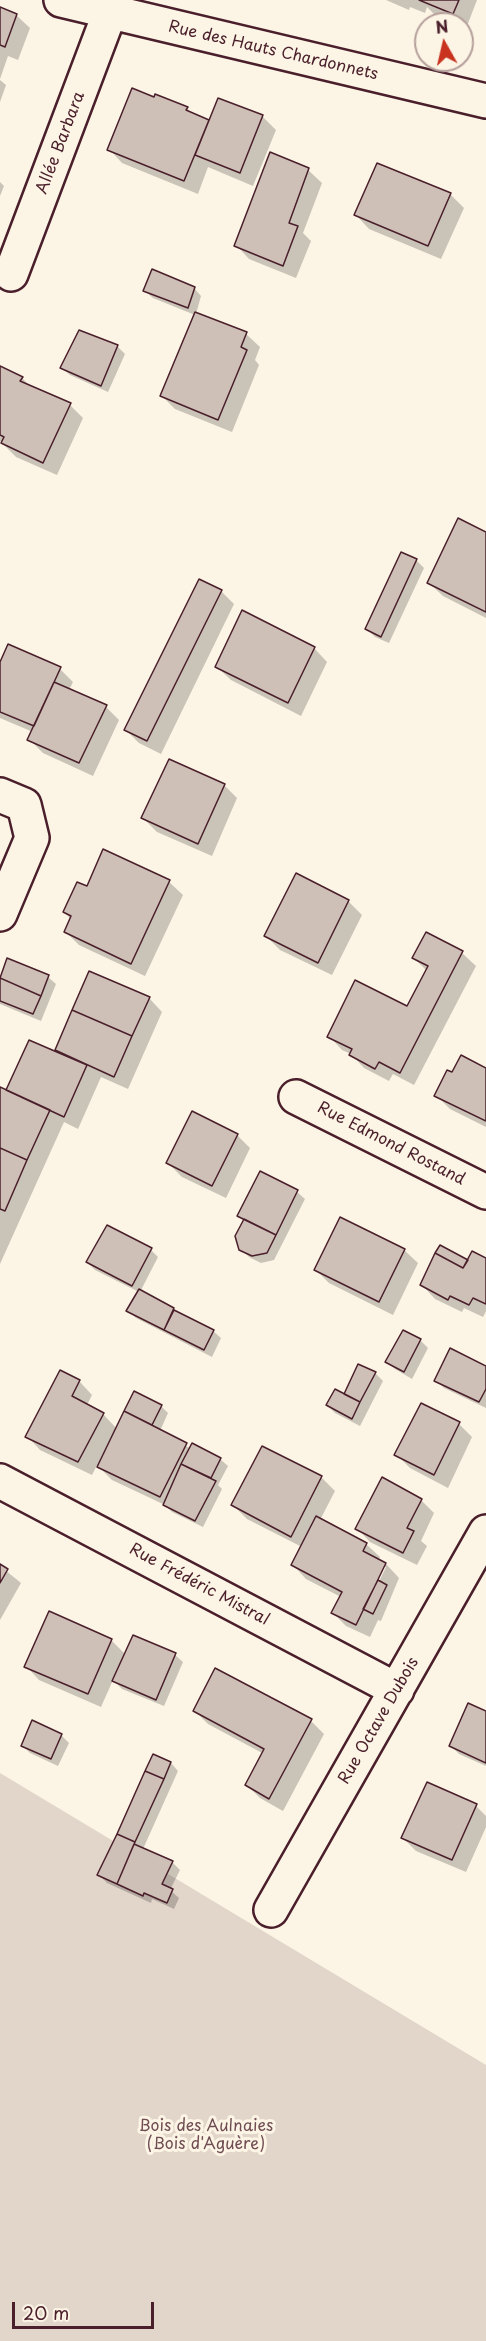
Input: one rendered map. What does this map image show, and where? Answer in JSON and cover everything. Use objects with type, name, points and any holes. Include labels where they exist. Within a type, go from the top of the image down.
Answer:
[{"type":"street","name":"Rue des Hauts Chardonnets","points":[[68,1],[486,101]]},
{"type":"street","name":"Allée Barbara","points":[[11,274],[110,12]]},
{"type":"street","points":[[0,795],[24,806],[32,838],[0,914]]},
{"type":"street","name":"Rue Edmond Rostand","points":[[296,1097],[486,1192]]},
{"type":"street","name":"Rue Frédéric Mistral","points":[[0,1481],[398,1690]]},
{"type":"street","name":"Rue Octave Dubois","points":[[271,1910],[486,1532]]},
{"type":"green space","name":"Bois des Aulnaies (Bois d'Aguère)","points":[[0,1773],[486,2065],[486,2341],[0,2341]]},
{"type":"building","points":[[419,0],[459,0],[454,12],[448,12]]},
{"type":"building","points":[[0,7],[17,14],[5,47],[0,45]]},
{"type":"building","points":[[132,88],[188,107],[186,110],[209,120],[184,181],[107,150]]},
{"type":"building","points":[[218,98],[263,115],[240,173],[195,155]]},
{"type":"building","points":[[270,152],[309,168],[289,223],[298,226],[283,266],[234,246]]},
{"type":"building","points":[[377,163],[451,193],[428,246],[354,215]]},
{"type":"building","points":[[152,269],[195,287],[188,308],[143,291]]},
{"type":"building","points":[[195,312],[247,332],[241,347],[247,350],[218,420],[160,396]]},
{"type":"building","points":[[79,330],[118,345],[101,386],[60,368]]},
{"type":"building","points":[[0,366],[23,377],[20,381],[71,403],[43,463],[1,443],[4,437],[0,435]]},
{"type":"building","points":[[458,518],[486,532],[486,612],[427,583]]},
{"type":"building","points":[[401,552],[417,559],[381,637],[365,629]]},
{"type":"building","points":[[199,579],[222,590],[147,741],[124,730]]},
{"type":"building","points":[[242,610],[315,647],[288,703],[215,667]]},
{"type":"building","points":[[8,644],[61,667],[34,726],[0,712],[0,662]]},
{"type":"building","points":[[54,682],[107,705],[79,763],[27,740]]},
{"type":"building","points":[[169,759],[225,784],[198,844],[141,818]]},
{"type":"building","points":[[103,849],[170,880],[131,964],[64,932],[71,916],[63,912],[77,882],[87,886]]},
{"type":"building","points":[[296,873],[349,900],[318,963],[264,936]]},
{"type":"building","points":[[426,932],[463,951],[400,1073],[379,1062],[375,1069],[349,1055],[352,1049],[327,1037],[355,980],[407,1006],[428,966],[412,958]]},
{"type":"building","points":[[7,958],[49,975],[41,996],[0,978]]},
{"type":"building","points":[[89,971],[150,997],[132,1036],[72,1010]]},
{"type":"building","points":[[0,978],[41,996],[33,1014],[0,1001]]},
{"type":"building","points":[[72,1010],[132,1036],[114,1077],[55,1050]]},
{"type":"building","points":[[29,1040],[87,1065],[64,1117],[6,1090]]},
{"type":"building","points":[[461,1055],[486,1068],[486,1121],[434,1096],[447,1070],[452,1072]]},
{"type":"building","points":[[0,1087],[50,1110],[27,1160],[0,1148]]},
{"type":"building","points":[[192,1111],[238,1134],[212,1186],[166,1163]]},
{"type":"building","points":[[0,1148],[27,1160],[5,1211],[0,1209]]},
{"type":"building","points":[[260,1171],[298,1190],[276,1235],[237,1216]]},
{"type":"building","points":[[340,1217],[405,1249],[379,1302],[314,1270]]},
{"type":"building","points":[[244,1219],[276,1235],[267,1253],[252,1256],[239,1250],[235,1236]]},
{"type":"building","points":[[107,1225],[152,1248],[132,1286],[86,1262]]},
{"type":"building","points":[[440,1245],[468,1260],[463,1268],[435,1253]]},
{"type":"building","points":[[472,1251],[486,1258],[486,1304],[473,1298],[469,1305],[450,1296],[448,1300],[420,1285],[435,1253],[463,1268]]},
{"type":"building","points":[[139,1289],[174,1308],[164,1330],[126,1311]]},
{"type":"building","points":[[174,1310],[214,1330],[204,1350],[164,1330]]},
{"type":"building","points":[[403,1330],[421,1339],[404,1372],[385,1362]]},
{"type":"building","points":[[450,1348],[486,1366],[486,1389],[479,1402],[434,1381]]},
{"type":"building","points":[[358,1364],[376,1372],[360,1402],[344,1394]]},
{"type":"building","points":[[60,1370],[80,1380],[72,1396],[104,1413],[78,1462],[25,1437]]},
{"type":"building","points":[[335,1389],[360,1402],[352,1419],[326,1405]]},
{"type":"building","points":[[134,1391],[162,1405],[152,1425],[124,1411]]},
{"type":"building","points":[[421,1403],[460,1422],[434,1475],[394,1455]]},
{"type":"building","points":[[124,1411],[187,1443],[160,1497],[97,1467]]},
{"type":"building","points":[[192,1443],[221,1458],[211,1478],[181,1464]]},
{"type":"building","points":[[262,1446],[322,1476],[291,1537],[231,1505]]},
{"type":"building","points":[[181,1464],[216,1481],[195,1521],[163,1505]]},
{"type":"building","points":[[382,1477],[422,1499],[407,1528],[414,1531],[403,1553],[355,1529]]},
{"type":"building","points":[[316,1516],[367,1543],[363,1551],[386,1563],[356,1625],[331,1613],[342,1592],[291,1565]]},
{"type":"building","points":[[0,1564],[8,1569],[0,1583]]},
{"type":"building","points":[[378,1580],[387,1585],[373,1614],[363,1609]]},
{"type":"building","points":[[49,1611],[112,1639],[88,1694],[24,1667]]},
{"type":"building","points":[[133,1635],[176,1653],[156,1700],[112,1681]]},
{"type":"building","points":[[215,1668],[312,1719],[269,1799],[245,1785],[264,1749],[193,1711]]},
{"type":"building","points":[[468,1703],[486,1711],[486,1763],[449,1746]]},
{"type":"building","points":[[32,1720],[62,1734],[51,1759],[21,1746]]},
{"type":"building","points":[[153,1754],[171,1762],[164,1779],[145,1771]]},
{"type":"building","points":[[145,1771],[164,1779],[135,1842],[117,1834]]},
{"type":"building","points":[[427,1782],[477,1804],[452,1860],[401,1838]]},
{"type":"building","points":[[117,1834],[135,1842],[117,1884],[97,1875]]},
{"type":"building","points":[[134,1844],[173,1861],[162,1884],[173,1889],[167,1903],[144,1893],[143,1896],[117,1884]]}]
